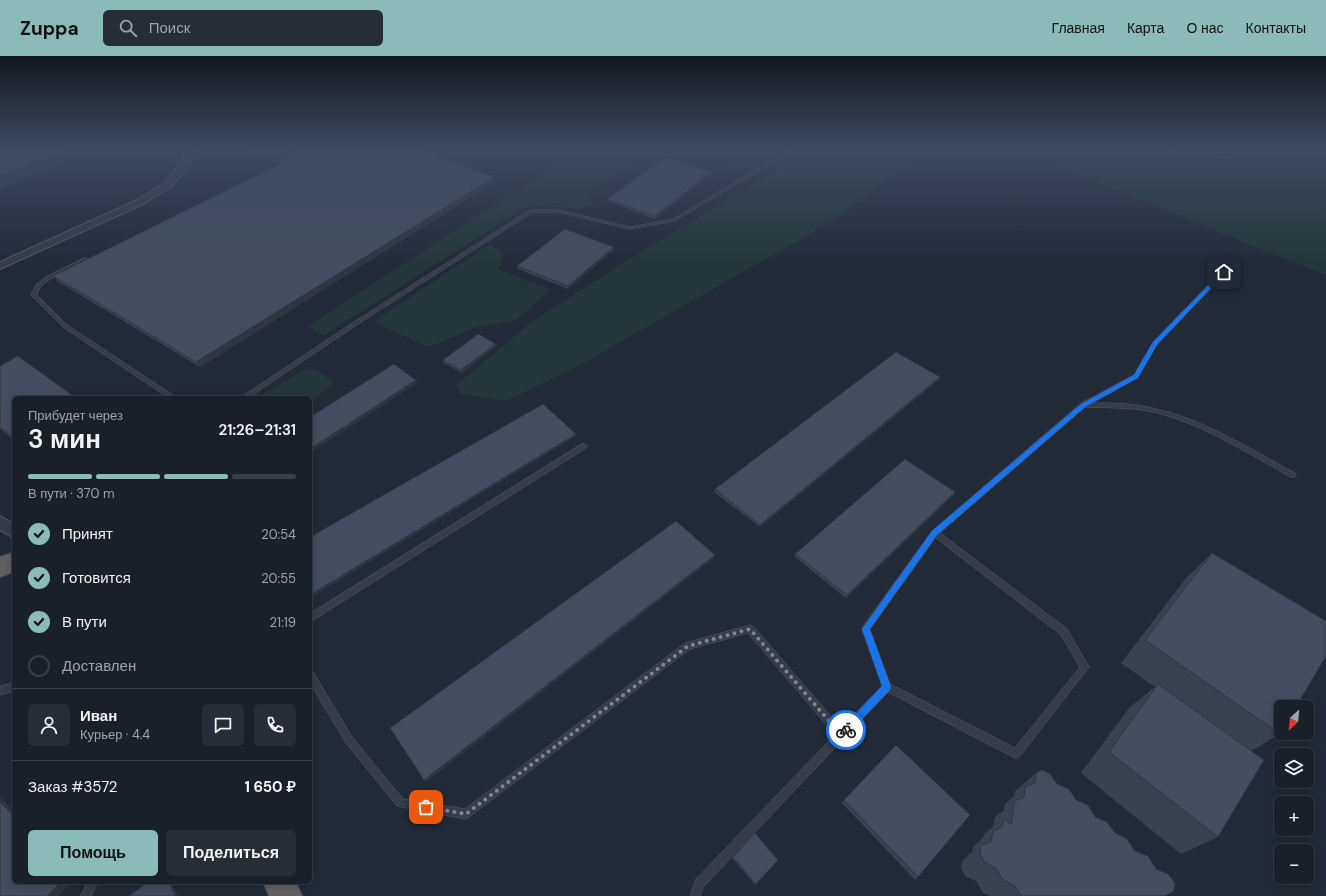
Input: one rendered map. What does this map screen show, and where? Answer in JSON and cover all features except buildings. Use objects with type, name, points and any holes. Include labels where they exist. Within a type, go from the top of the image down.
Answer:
[{"type":"highway","points":[[0,567],[12,563]]},
{"type":"highway","points":[[280,884],[286,896]]},
{"type":"street","points":[[0,266],[140,202],[164,187]]},
{"type":"street","points":[[0,522],[12,531]]},
{"type":"lane","points":[[246,396],[356,323],[532,212],[558,210],[630,228],[674,220],[730,187]]},
{"type":"lane","points":[[91,257],[48,278],[38,286],[34,295],[66,326],[171,396]]},
{"type":"lane","points":[[935,533],[1064,632],[1085,666],[1016,754],[887,687],[866,629],[935,533],[1083,405],[1136,376],[1155,344],[1234,262]]},
{"type":"lane","points":[[1083,405],[1118,405],[1166,413],[1206,429],[1293,474]]},
{"type":"lane","points":[[312,617],[584,446]]},
{"type":"lane","points":[[312,678],[349,740],[400,803],[466,814],[688,646],[750,629],[841,735]]},
{"type":"lane","points":[[695,896],[700,883],[887,687]]},
{"type":"lane","points":[[0,691],[12,688]]},
{"type":"lane","points":[[86,896],[92,884]]},
{"type":"shaded area","points":[[522,187],[598,187],[588,194],[594,203],[580,209],[529,205],[324,335],[307,327]]},
{"type":"shaded area","points":[[748,187],[878,187],[836,219],[573,369],[505,401],[460,394],[456,385],[529,324],[627,260]]},
{"type":"shaded area","points":[[1109,187],[1326,187],[1326,275]]},
{"type":"shaded area","points":[[490,244],[503,254],[499,270],[551,289],[515,321],[476,327],[429,347],[373,322]]},
{"type":"shaded area","points":[[306,369],[318,370],[334,383],[312,401],[312,396],[260,396]]},
{"type":"way so far","points":[[426,807],[466,814],[688,646],[750,629],[841,735],[846,730]]},
{"type":"route","points":[[846,730],[887,687],[866,629],[935,533],[1083,405],[1136,376],[1155,344],[1224,272]]}]
